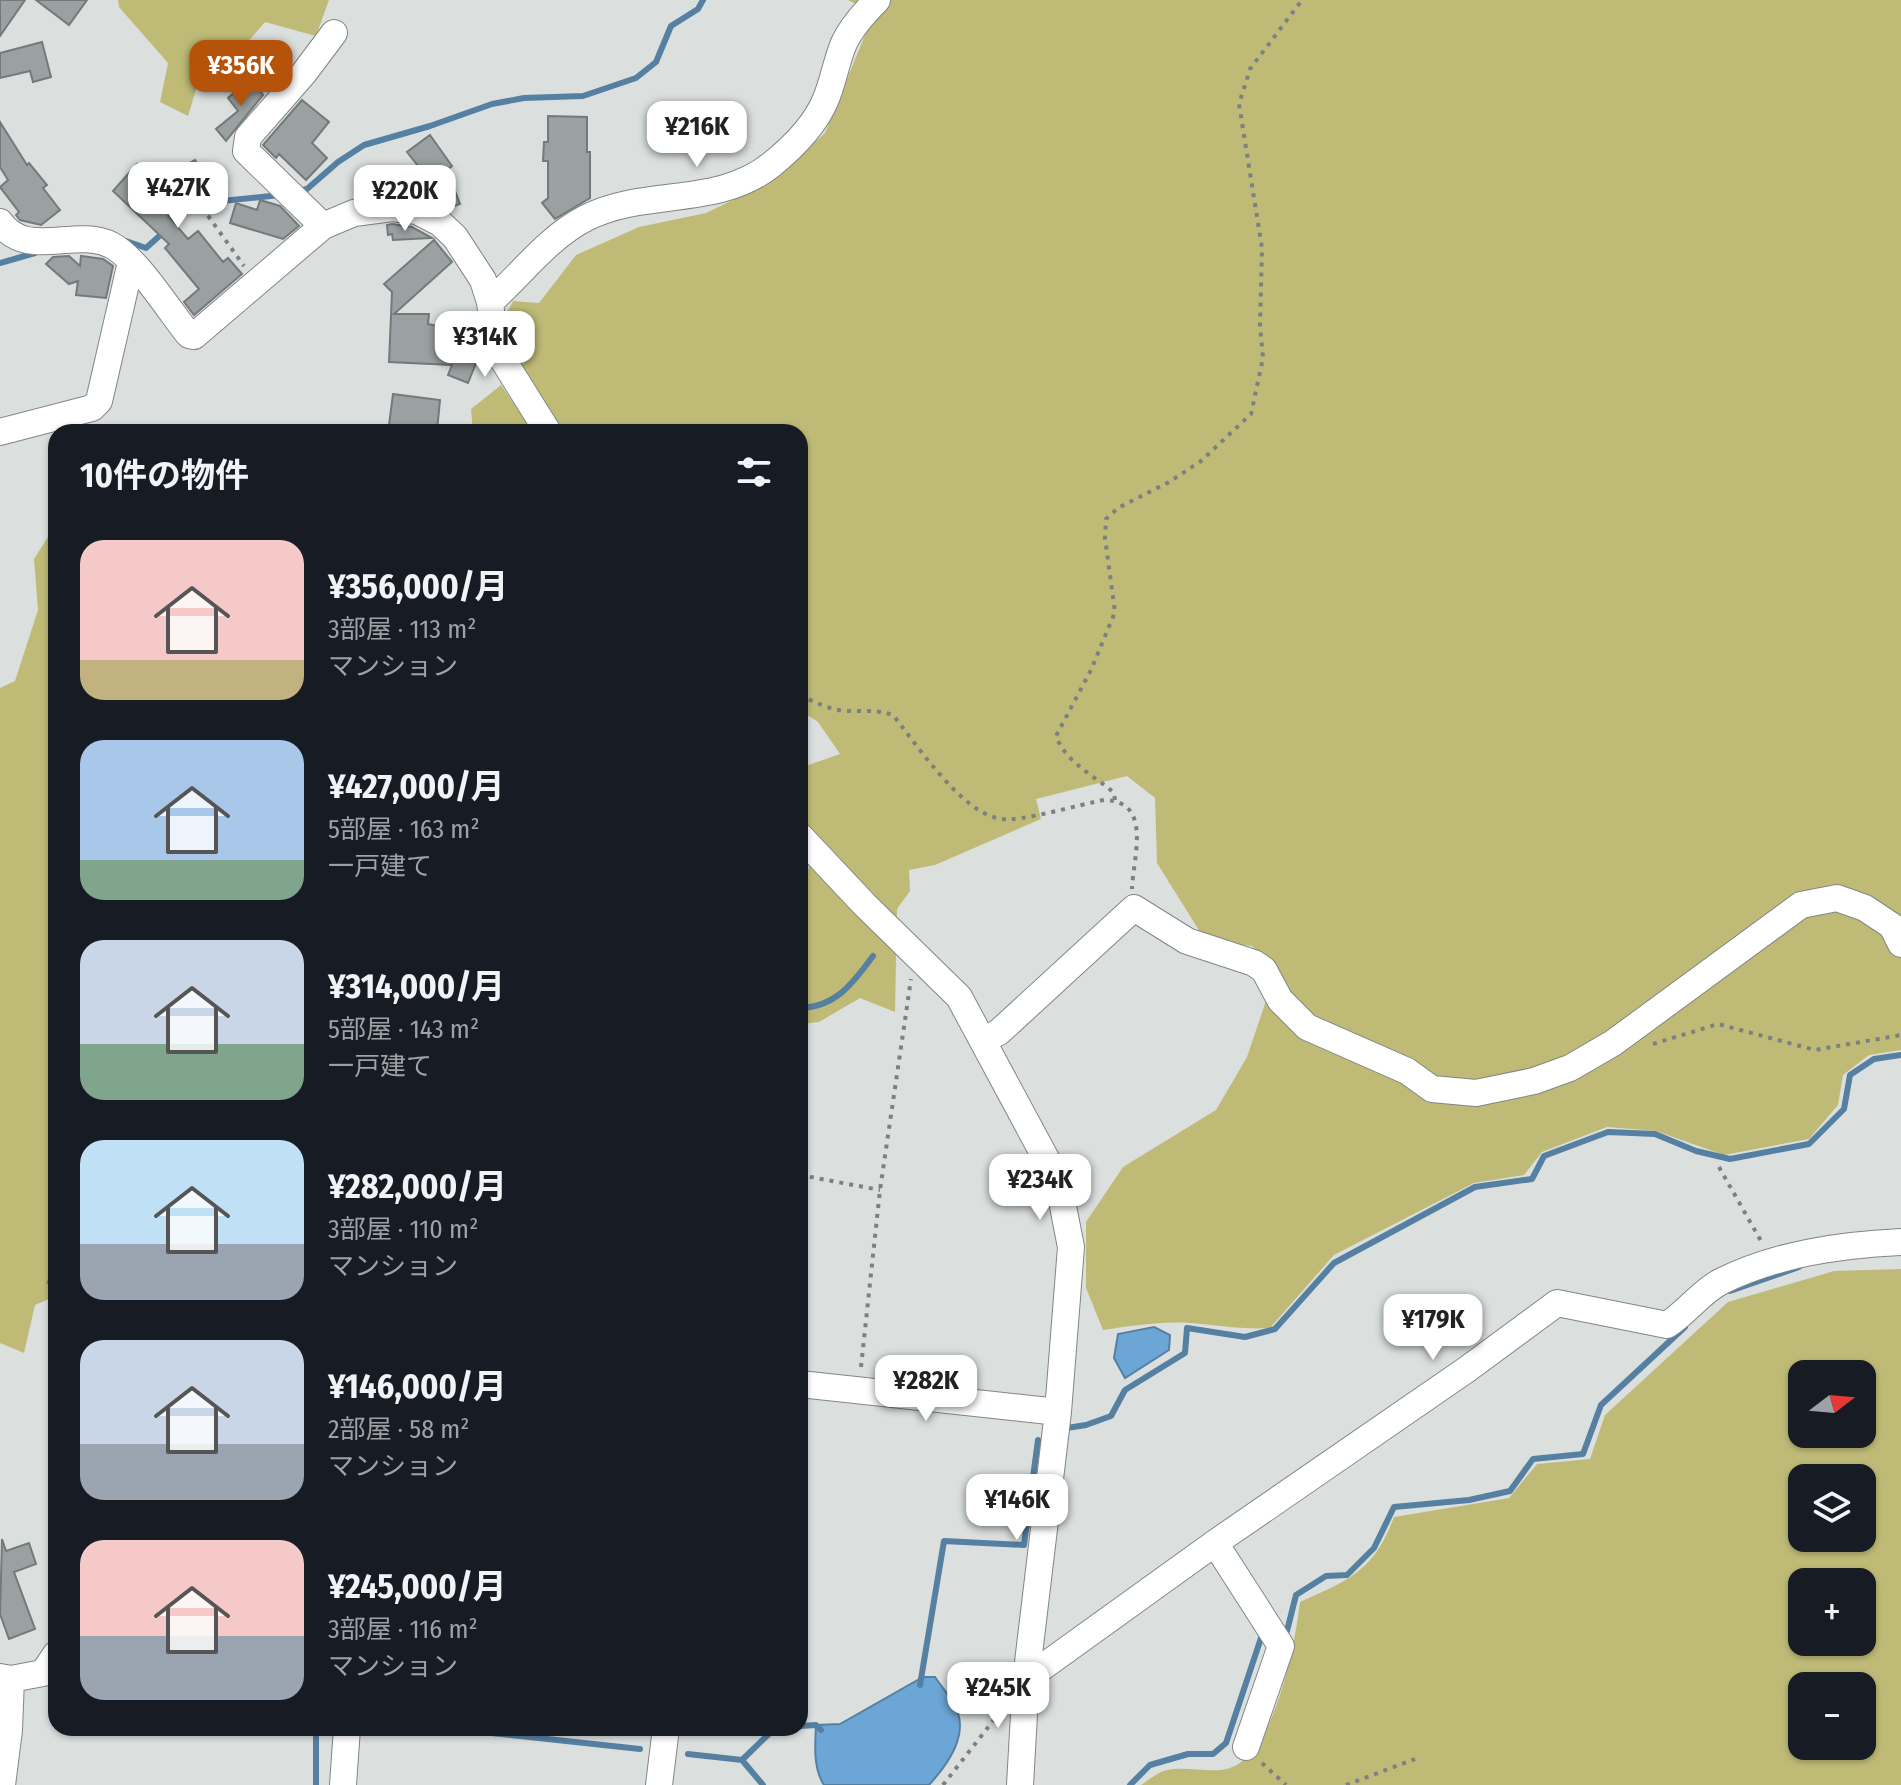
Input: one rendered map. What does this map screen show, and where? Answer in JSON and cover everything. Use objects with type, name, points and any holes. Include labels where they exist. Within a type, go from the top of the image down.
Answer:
[{"type":"street","points":[[490,302],[551,241],[587,217],[677,195],[710,193],[747,181],[770,166],[804,135],[824,103],[844,43],[877,0]]},
{"type":"street","points":[[323,226],[246,151],[248,137],[334,33]]},
{"type":"street","points":[[0,222],[17,238],[40,242],[88,237],[113,245],[131,262],[189,335],[194,336],[323,226],[354,213],[392,208],[417,211],[440,223],[455,237],[483,280],[490,302],[495,347],[543,424]]},
{"type":"street","points":[[0,432],[92,408],[99,401],[131,262]]},
{"type":"street","points":[[808,844],[959,997],[1058,1181],[1071,1247],[1058,1412],[1026,1679],[1020,1785]]},
{"type":"street","points":[[984,1040],[999,1032],[1134,908],[1187,941],[1254,963],[1264,970],[1280,1000],[1307,1027],[1407,1071],[1432,1089],[1476,1093],[1534,1081],[1570,1068],[1613,1043],[1801,905],[1837,898],[1865,908],[1892,926],[1901,944]]},
{"type":"street","points":[[1026,1679],[1557,1303],[1667,1325],[1683,1315],[1717,1283],[1772,1261],[1851,1246],[1901,1242]]},
{"type":"street","points":[[808,1385],[1058,1412]]},
{"type":"street","points":[[1215,1543],[1281,1646],[1246,1747]]},
{"type":"street","points":[[2,1785],[9,1730],[5,1678],[43,1673],[48,1666]]},
{"type":"street","points":[[343,1785],[346,1736]]},
{"type":"street","points":[[659,1785],[665,1736]]},
{"type":"path","points":[[1115,800],[1114,793],[1068,757],[1056,736],[1091,670],[1115,612],[1105,538],[1106,519],[1118,508],[1169,482],[1201,461],[1251,414],[1263,358],[1260,326],[1262,248],[1239,104],[1250,69],[1302,0]]},
{"type":"path","points":[[173,167],[257,283]]},
{"type":"path","points":[[808,698],[845,711],[876,709],[893,715],[962,799],[984,815],[1004,820],[1104,800],[1115,800],[1128,807],[1137,822],[1134,908]]},
{"type":"path","points":[[859,1391],[880,1190],[914,953]]},
{"type":"path","points":[[1646,1046],[1718,1024],[1815,1050],[1901,1035]]},
{"type":"path","points":[[1719,1167],[1772,1261]]},
{"type":"path","points":[[808,1176],[880,1190]]},
{"type":"path","points":[[943,1785],[1026,1679]]},
{"type":"path","points":[[1246,1747],[1286,1785]]},
{"type":"path","points":[[1346,1785],[1415,1759]]},
{"type":"shaded area","points":[[118,0],[329,0],[316,36],[265,22],[241,50],[204,63],[188,116],[160,102],[168,63],[119,7]]},
{"type":"shaded area","points":[[848,0],[1901,0],[1901,1050],[1869,1055],[1843,1075],[1838,1105],[1809,1139],[1724,1155],[1656,1131],[1607,1127],[1542,1152],[1524,1175],[1474,1183],[1334,1255],[1270,1328],[1168,1323],[1103,1330],[1086,1288],[1086,1222],[1123,1167],[1216,1110],[1247,1057],[1276,971],[1252,946],[1205,940],[1157,863],[1155,798],[1127,776],[1036,799],[1041,819],[935,865],[909,870],[910,891],[897,909],[895,1012],[860,998],[819,1022],[808,1023],[808,765],[840,754],[818,722],[808,715],[808,424],[552,424],[505,351],[502,323],[513,301],[539,303],[576,255],[639,227],[706,213],[772,181],[825,133],[874,13]]},
{"type":"shaded area","points":[[501,385],[528,424],[472,424],[471,409]]},
{"type":"shaded area","points":[[48,537],[48,1299],[35,1305],[24,1353],[0,1343],[0,688],[15,681],[38,610],[34,559]]},
{"type":"shaded area","points":[[1901,1269],[1901,1785],[1141,1785],[1165,1771],[1223,1770],[1246,1758],[1271,1720],[1280,1695],[1300,1602],[1358,1572],[1378,1550],[1394,1517],[1509,1498],[1537,1464],[1590,1459],[1605,1415],[1728,1302],[1834,1271]]},
{"type":"water","points":[[1154,1327],[1170,1335],[1169,1350],[1125,1378],[1114,1358],[1118,1334]]},
{"type":"water","points":[[923,1677],[935,1677],[954,1704],[960,1726],[950,1758],[929,1785],[824,1785],[816,1764],[816,1725],[840,1724]]},
{"type":"building","points":[[0,0],[25,0],[0,36]]},
{"type":"building","points":[[36,0],[87,0],[69,25]]},
{"type":"building","points":[[42,42],[51,77],[33,82],[30,71],[0,78],[0,53]]},
{"type":"building","points":[[251,79],[263,95],[226,141],[216,129],[238,111],[228,98]]},
{"type":"building","points":[[302,100],[329,122],[312,143],[327,158],[306,180],[279,154],[276,158],[263,145]]},
{"type":"building","points":[[548,116],[587,117],[587,152],[590,152],[590,198],[555,219],[542,203],[548,198],[548,161],[543,161],[544,142],[548,142]]},
{"type":"building","points":[[0,122],[27,165],[29,163],[47,185],[43,188],[60,210],[41,225],[20,220],[16,215],[19,212],[0,187],[8,180],[0,167]]},
{"type":"building","points":[[430,135],[452,166],[447,170],[460,204],[447,209],[439,204],[430,181],[407,152]]},
{"type":"building","points":[[195,160],[205,177],[171,198],[177,206],[168,216],[188,239],[198,231],[223,262],[228,258],[242,274],[194,315],[184,302],[199,289],[165,248],[169,244],[113,191],[137,164],[146,172],[149,168],[162,180]]},
{"type":"building","points":[[260,200],[280,206],[299,226],[283,239],[230,223],[236,203],[257,210]]},
{"type":"building","points":[[387,225],[412,227],[432,238],[393,240],[392,234],[388,235]]},
{"type":"building","points":[[434,240],[452,262],[394,314],[429,314],[428,324],[442,327],[440,333],[479,349],[468,383],[448,375],[452,365],[389,362],[392,292],[384,284]]},
{"type":"building","points":[[69,256],[80,266],[81,256],[103,259],[113,266],[106,298],[76,295],[78,281],[69,284],[46,264],[53,257]]},
{"type":"building","points":[[393,394],[440,400],[438,424],[389,424]]},
{"type":"building","points":[[2,1539],[6,1551],[29,1543],[36,1564],[14,1572],[35,1629],[9,1639],[0,1614]]},
{"type":"waterway","points":[[299,191],[307,189],[338,162],[364,145],[492,104],[524,98],[583,96],[636,78],[656,62],[671,26],[698,9],[703,0]]},
{"type":"waterway","points":[[126,241],[146,248],[187,211],[212,202],[281,195]]},
{"type":"waterway","points":[[0,263],[35,253]]},
{"type":"waterway","points":[[808,1007],[824,1003],[842,992],[873,956]]},
{"type":"waterway","points":[[1067,1428],[1111,1416],[1125,1390],[1185,1353],[1187,1328],[1245,1337],[1275,1329],[1334,1263],[1475,1187],[1532,1179],[1544,1156],[1608,1132],[1655,1134],[1696,1151],[1730,1159],[1809,1144],[1844,1109],[1850,1075],[1874,1059],[1901,1055]]},
{"type":"waterway","points":[[1730,1291],[1799,1267]]},
{"type":"waterway","points":[[1287,1631],[1296,1595],[1326,1576],[1347,1575],[1374,1548],[1394,1507],[1469,1500],[1510,1491],[1533,1459],[1583,1454],[1601,1405],[1685,1327]]},
{"type":"waterway","points":[[920,1685],[944,1541],[1024,1545],[1038,1440]]},
{"type":"waterway","points":[[1130,1785],[1150,1765],[1188,1754],[1213,1754],[1226,1743],[1261,1638]]},
{"type":"waterway","points":[[808,1726],[816,1725],[821,1730]]},
{"type":"waterway","points":[[316,1736],[316,1785]]},
{"type":"waterway","points":[[519,1736],[640,1749]]},
{"type":"waterway","points":[[742,1760],[767,1736]]},
{"type":"waterway","points":[[688,1754],[742,1760],[763,1785]]}]
